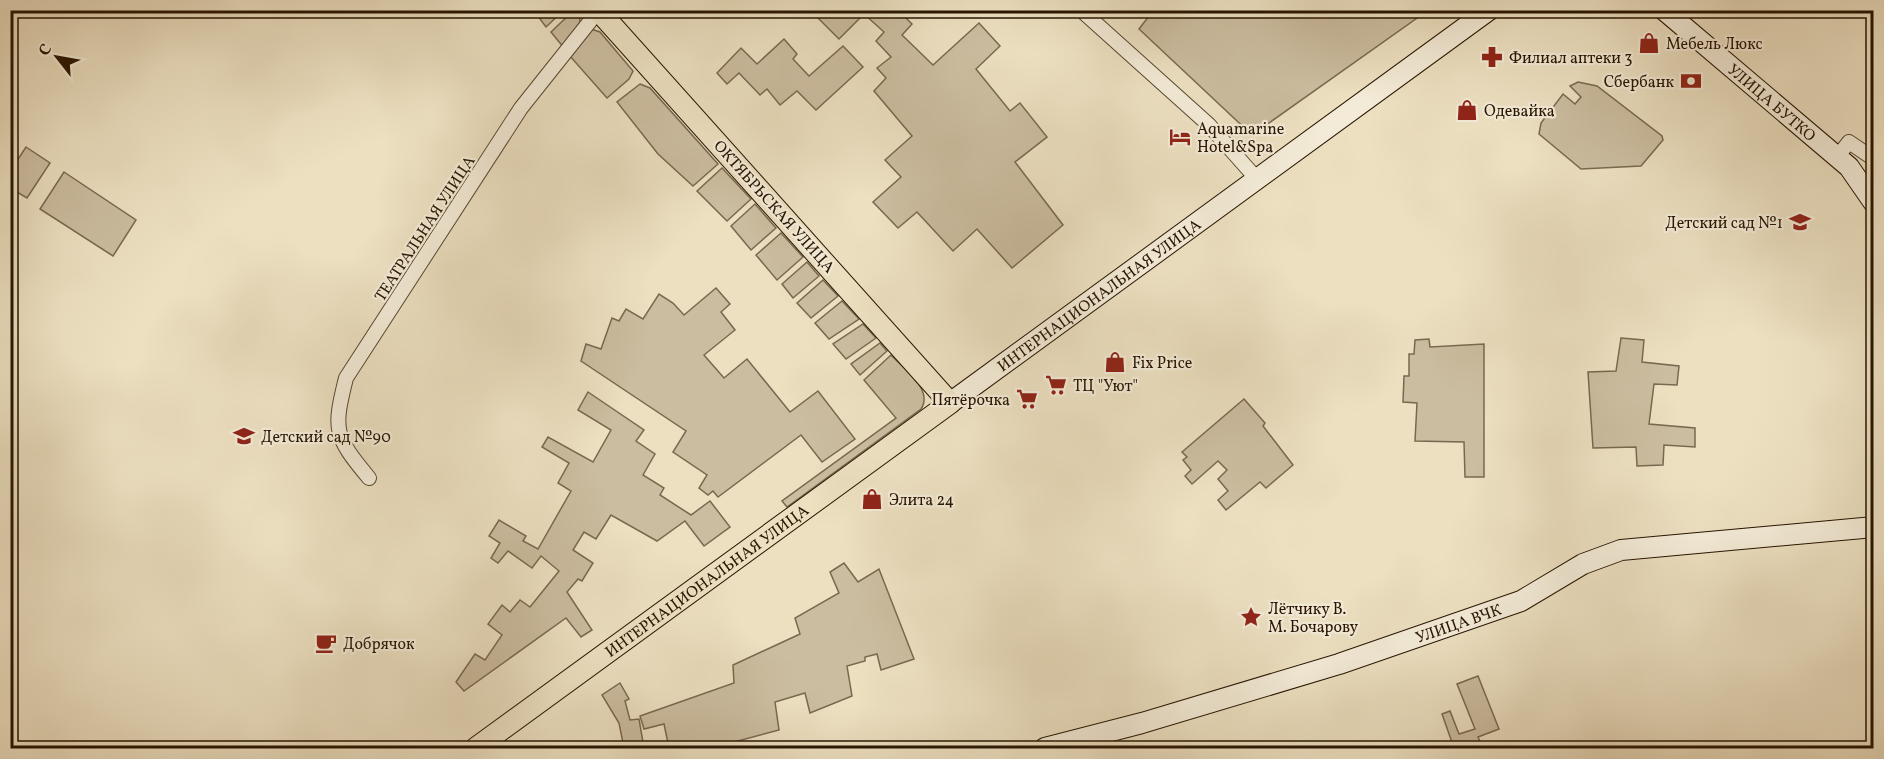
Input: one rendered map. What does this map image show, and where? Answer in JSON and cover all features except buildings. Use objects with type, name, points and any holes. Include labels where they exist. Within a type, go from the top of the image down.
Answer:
[{"type":"main road","name":"ИНТЕРНАЦИОНАЛЬНАЯ УЛИЦА","points":[[476,748],[1489,10]]},
{"type":"main road","name":"УЛИЦА БУТКО","points":[[1664,10],[1849,167],[1874,203]]},
{"type":"main road","name":"ОКТЯБРЬСКАЯ УЛИЦА","points":[[598,11],[950,403]]},
{"type":"main road","name":"УЛИЦА ВЧК","points":[[1045,748],[1299,678],[1521,601],[1583,564],[1621,550],[1874,527]]},
{"type":"street","points":[[1081,10],[1201,118],[1256,178]]},
{"type":"street","name":"ТЕАТРАЛЬНАЯ УЛИЦА","points":[[369,478],[346,450],[337,430],[346,378],[521,108],[598,11]]},
{"type":"street","points":[[1837,157],[1849,142],[1874,159]]},
{"type":"shaded area","points":[[534,10],[563,11],[546,27]]},
{"type":"shaded area","points":[[573,11],[579,11],[580,22],[564,48],[551,32]]},
{"type":"shaded area","points":[[811,11],[899,11],[912,24],[902,35],[933,65],[979,23],[1000,46],[976,69],[1010,111],[1020,103],[1047,137],[1015,162],[1063,225],[1012,268],[977,229],[953,251],[917,212],[898,228],[873,202],[901,177],[885,160],[912,136],[874,91],[886,78],[877,68],[891,57],[876,41],[884,32],[864,14],[839,39]]},
{"type":"shaded area","points":[[1153,11],[1427,11],[1252,135],[1139,29]]},
{"type":"shaded area","points":[[591,29],[600,32],[633,71],[629,79],[607,98],[569,55]]},
{"type":"shaded area","points":[[784,39],[797,54],[793,59],[809,76],[843,46],[863,67],[816,110],[797,91],[780,105],[767,89],[760,95],[739,73],[727,84],[717,73],[741,48],[757,64]]},
{"type":"shaded area","points":[[1578,82],[1597,86],[1662,136],[1663,140],[1641,166],[1581,169],[1539,134],[1541,123],[1563,94],[1575,104],[1581,97],[1570,86]]},
{"type":"shaded area","points":[[640,84],[650,88],[718,164],[693,186],[658,154],[617,102]]},
{"type":"shaded area","points":[[26,147],[50,163],[27,198],[10,188],[11,170]]},
{"type":"shaded area","points":[[722,168],[751,199],[727,221],[697,191]]},
{"type":"shaded area","points":[[64,172],[136,220],[113,256],[40,209]]},
{"type":"shaded area","points":[[755,204],[776,228],[751,250],[731,226]]},
{"type":"shaded area","points":[[781,233],[803,257],[777,280],[756,255]]},
{"type":"shaded area","points":[[807,262],[819,276],[793,298],[782,284]]},
{"type":"shaded area","points":[[823,280],[838,296],[811,318],[797,303]]},
{"type":"shaded area","points":[[716,288],[730,304],[721,312],[735,330],[704,355],[724,378],[747,359],[790,412],[818,391],[855,439],[822,462],[801,435],[718,497],[713,491],[708,495],[699,488],[707,475],[673,452],[686,431],[581,361],[586,344],[601,349],[612,318],[619,321],[626,309],[643,319],[659,294],[673,303],[684,315]]},
{"type":"shaded area","points":[[842,301],[859,319],[829,339],[815,323]]},
{"type":"shaded area","points":[[863,324],[876,338],[846,359],[833,344]]},
{"type":"shaded area","points":[[1621,338],[1644,340],[1642,362],[1679,366],[1677,385],[1654,384],[1649,424],[1695,428],[1695,447],[1664,445],[1663,465],[1637,466],[1636,447],[1593,448],[1588,372],[1616,371]]},
{"type":"shaded area","points":[[1429,339],[1430,347],[1484,344],[1484,477],[1465,477],[1464,442],[1415,441],[1417,403],[1403,402],[1404,376],[1409,376],[1409,354],[1414,354],[1415,340]]},
{"type":"shaded area","points":[[880,343],[887,351],[860,375],[851,364]]},
{"type":"shaded area","points":[[891,355],[920,387],[924,402],[921,409],[787,507],[782,501],[896,418],[864,380]]},
{"type":"shaded area","points":[[588,392],[644,430],[636,441],[655,454],[643,475],[664,488],[660,495],[691,515],[710,501],[730,527],[704,546],[685,521],[657,541],[611,515],[596,539],[584,532],[573,550],[593,563],[582,581],[578,579],[567,592],[592,630],[581,637],[566,618],[464,691],[456,682],[475,654],[485,660],[502,635],[488,624],[502,605],[510,612],[520,600],[530,607],[559,571],[541,556],[532,568],[508,551],[498,563],[491,558],[500,543],[489,536],[499,520],[526,536],[523,541],[538,549],[571,491],[558,483],[569,463],[542,447],[548,437],[593,462],[611,430],[578,410]]},
{"type":"shaded area","points":[[1244,399],[1265,423],[1263,426],[1293,465],[1266,488],[1260,482],[1226,510],[1218,500],[1228,491],[1218,479],[1227,470],[1218,461],[1192,484],[1185,476],[1191,470],[1183,460],[1187,457],[1182,452]]},
{"type":"shaded area","points":[[844,563],[858,582],[879,569],[914,659],[881,670],[877,654],[865,657],[865,661],[847,666],[852,696],[810,713],[805,693],[775,702],[779,730],[734,742],[735,748],[669,748],[664,724],[644,729],[640,716],[734,683],[733,665],[800,634],[795,618],[839,593],[830,572]]},
{"type":"shaded area","points":[[1478,676],[1499,729],[1478,737],[1483,748],[1454,748],[1442,714],[1450,711],[1459,734],[1475,729],[1457,684]]},
{"type":"shaded area","points":[[620,683],[629,699],[625,701],[630,720],[639,719],[644,748],[624,748],[619,723],[602,695]]},
{"type":"place","name":"Мебель Люкс","points":[[1649,43]]},
{"type":"place","name":"Филиал аптеки 3","points":[[1492,57]]},
{"type":"place","name":"Сбербанк","points":[[1691,81]]},
{"type":"place","name":"Одевайка","points":[[1467,110]]},
{"type":"place","name":"Aquamarine Hotel&Spa","points":[[1180,137]]},
{"type":"place","name":"Детский сад №1","points":[[1800,222]]},
{"type":"place","name":"Fix Price","points":[[1115,362]]},
{"type":"place","name":"ТЦ \"Уют\"","points":[[1056,385]]},
{"type":"place","name":"Пятёрочка","points":[[1027,399]]},
{"type":"place","name":"Детский сад №90","points":[[244,436]]},
{"type":"place","name":"Элита 24","points":[[872,499]]},
{"type":"place","name":"Лётчику В. М. Бочарову","points":[[1251,617]]},
{"type":"place","name":"Добрячок","points":[[326,643]]}]
